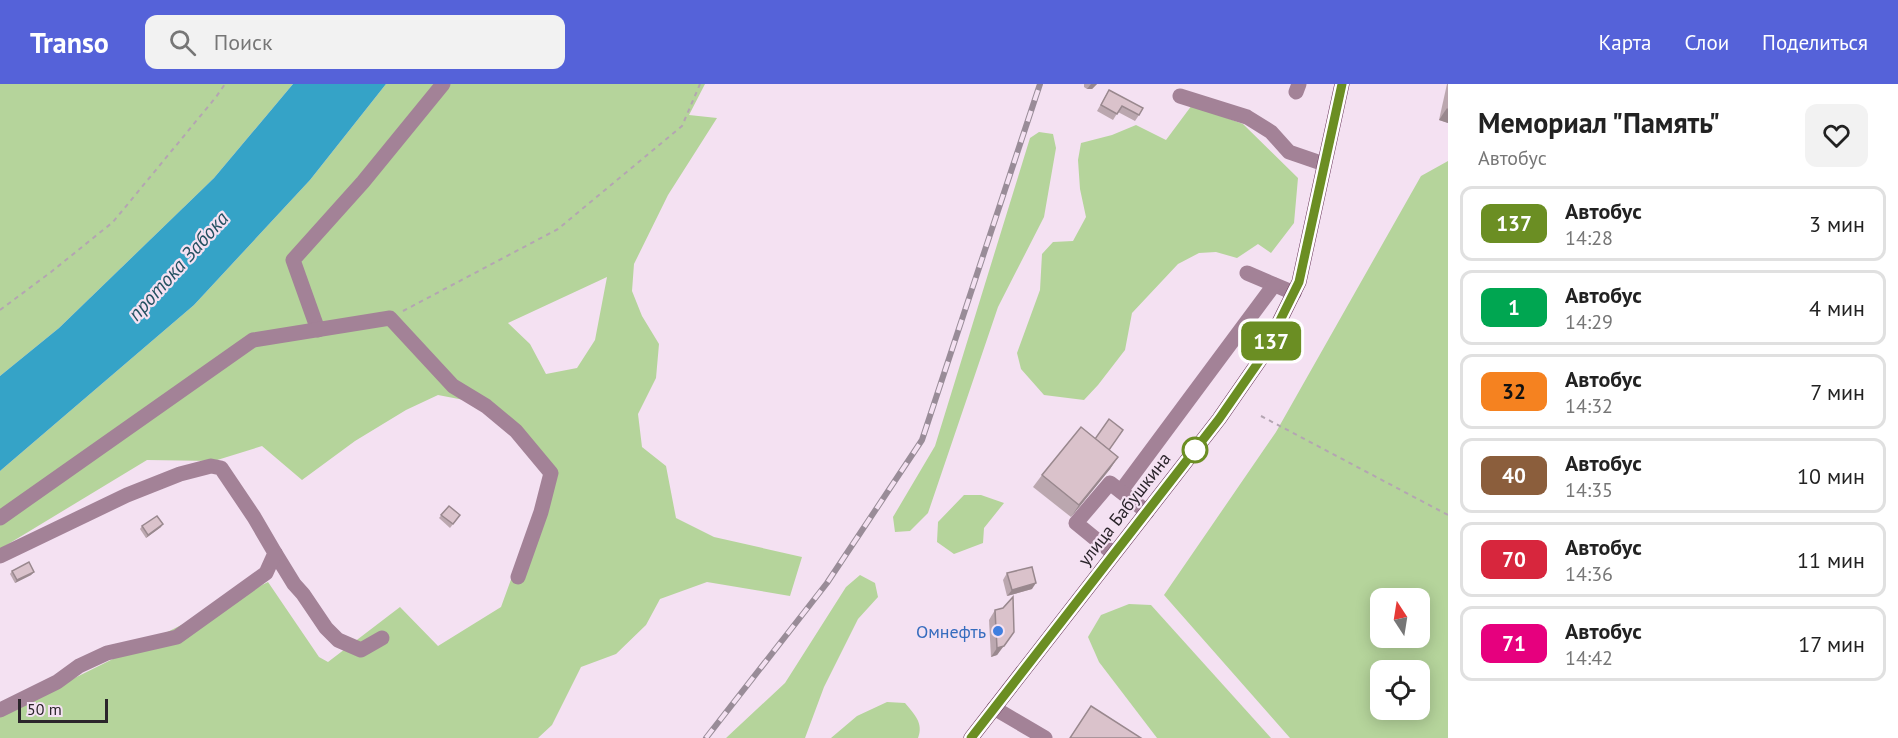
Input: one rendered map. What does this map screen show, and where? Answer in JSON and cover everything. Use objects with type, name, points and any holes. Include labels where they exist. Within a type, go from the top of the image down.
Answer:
[{"type":"main road","name":"улица Бабушкина","points":[[971,738],[1251,376],[1299,282],[1342,84]]},
{"type":"street","points":[[318,330],[293,260],[363,182],[443,84]]},
{"type":"street","points":[[1180,96],[1248,117],[1271,132],[1289,152],[1324,164]]},
{"type":"street","points":[[1247,273],[1294,293]]},
{"type":"street","points":[[1121,491],[1274,285]]},
{"type":"street","points":[[0,518],[253,340],[390,318],[453,386],[486,406],[516,431],[551,473],[542,512],[518,577]]},
{"type":"street","points":[[0,555],[127,495],[180,474],[211,466],[221,468],[254,517],[294,584],[326,628],[338,640],[361,650],[382,638]]},
{"type":"street","points":[[1114,554],[1076,523],[1110,483],[1147,512]]},
{"type":"street","points":[[0,710],[57,682],[79,666],[107,653],[177,637],[266,573],[275,553]]},
{"type":"street","points":[[994,708],[1045,738]]},
{"type":"path","points":[[0,310],[51,273],[113,222],[225,84]]},
{"type":"path","points":[[390,318],[558,230],[682,126],[700,84]]},
{"type":"path","points":[[1261,416],[1448,515]]},
{"type":"green space","points":[[0,84],[293,84],[214,178],[59,328],[0,376]]},
{"type":"green space","points":[[386,84],[705,84],[689,115],[717,118],[668,195],[634,264],[632,291],[642,316],[659,344],[656,378],[638,414],[642,447],[666,466],[676,518],[714,537],[802,557],[790,596],[707,582],[660,599],[646,625],[616,654],[581,667],[552,725],[538,738],[0,738],[0,715],[268,582],[319,657],[328,662],[400,607],[438,646],[501,607],[548,478],[498,417],[464,400],[438,395],[406,410],[355,441],[302,480],[262,446],[214,461],[147,460],[0,549],[0,471],[194,305],[310,180]],"holes":[[[607,277],[595,340],[577,368],[546,374],[530,344],[508,323]]]},
{"type":"green space","points":[[1192,105],[1243,124],[1298,178],[1294,223],[1271,253],[1258,244],[1237,258],[1216,252],[1199,253],[1178,264],[1132,313],[1125,350],[1084,400],[1044,395],[1021,369],[1017,353],[1040,290],[1042,254],[1053,242],[1073,241],[1086,217],[1080,189],[1078,160],[1081,143],[1112,135],[1136,125],[1166,140]]},
{"type":"green space","points":[[1039,132],[1053,134],[1056,148],[1044,217],[998,307],[928,513],[910,531],[895,532],[893,517],[935,446],[1030,138]]},
{"type":"green space","points":[[1448,161],[1448,738],[1290,738],[1164,595],[1276,432],[1421,176]]},
{"type":"green space","points":[[964,495],[981,495],[1004,503],[984,528],[983,543],[954,554],[937,542],[938,522]]},
{"type":"green space","points":[[860,575],[875,583],[878,597],[858,619],[824,687],[805,738],[726,738],[785,683],[846,587]]},
{"type":"green space","points":[[1129,604],[1151,605],[1271,738],[1157,738],[1099,662],[1088,637],[1101,615]]},
{"type":"green space","points":[[887,702],[905,703],[919,723],[918,738],[831,738],[857,716]]},
{"type":"water","name":"протока Забока","points":[[293,84],[386,84],[310,180],[194,305],[0,471],[0,376],[59,328],[214,178]]},
{"type":"building","points":[[1109,90],[1143,108],[1139,115],[1122,106],[1117,114],[1101,105]]},
{"type":"building","points":[[1109,419],[1123,430],[1109,450],[1095,439]]},
{"type":"building","points":[[1081,427],[1118,457],[1079,505],[1042,475]]},
{"type":"building","points":[[449,506],[460,515],[453,524],[441,515]]},
{"type":"building","points":[[157,516],[163,524],[148,535],[142,526]]},
{"type":"building","points":[[29,562],[34,572],[17,580],[12,571]]},
{"type":"building","points":[[1032,567],[1036,583],[1012,590],[1007,573]]},
{"type":"building","points":[[1013,597],[1014,632],[1004,646],[997,648],[995,610],[1003,608]]},
{"type":"building","points":[[1091,706],[1141,738],[1070,738]]},
{"type":"railway","points":[[706,738],[827,583],[922,440],[1040,84]]},
{"type":"bus line","name":"137","points":[[971,738],[1219,419],[1262,357],[1299,282],[1342,84]]},
{"type":"place","name":"Омнефть","points":[[998,631]]}]
